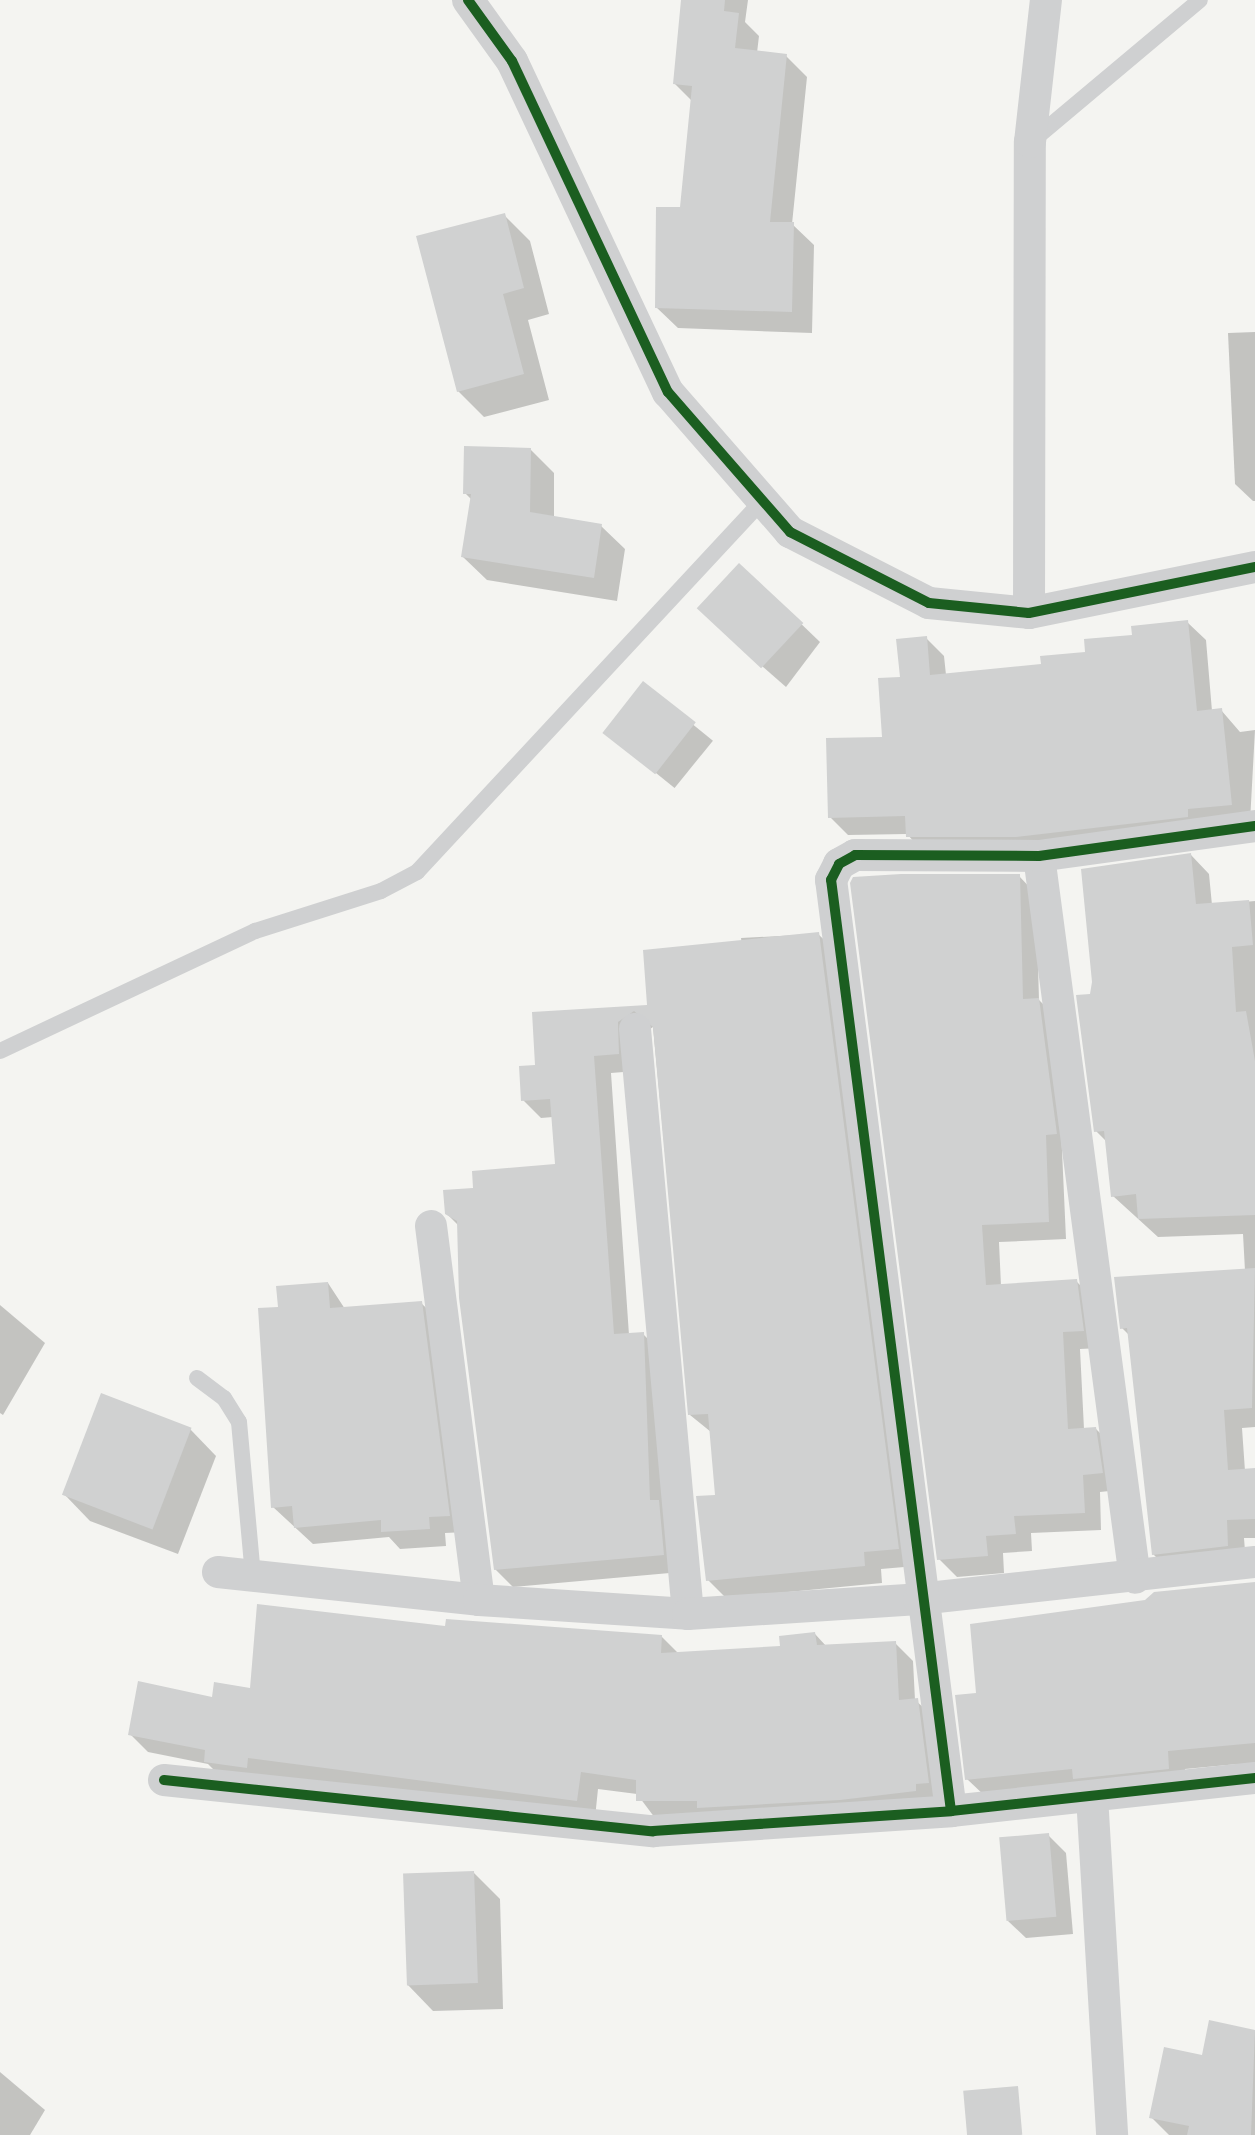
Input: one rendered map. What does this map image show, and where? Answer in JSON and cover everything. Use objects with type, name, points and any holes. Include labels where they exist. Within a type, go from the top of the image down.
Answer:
[{"type":"street","points":[[468,0],[512,61],[668,392],[790,532],[929,603],[1029,613],[1255,567]]},
{"type":"street","points":[[1029,613],[1030,142],[1046,0]]},
{"type":"street","points":[[951,1811],[919,1599],[831,880],[839,864],[855,855],[1040,856],[1255,826]]},
{"type":"street","points":[[1040,856],[1135,1578]]},
{"type":"street","points":[[635,1029],[688,1614]]},
{"type":"street","points":[[431,1226],[479,1600]]},
{"type":"street","points":[[218,1572],[479,1600],[688,1614],[919,1599],[1135,1578],[1255,1562]]},
{"type":"street","points":[[164,1780],[653,1831],[951,1811],[1255,1778]]},
{"type":"street","points":[[1092,1796],[1112,2135]]},
{"type":"lane","points":[[1030,142],[1200,0]]},
{"type":"lane","points":[[0,1051],[255,931],[408,878],[762,500]]},
{"type":"lane","points":[[197,1378],[224,1398],[239,1422],[253,1576]]},
{"type":"building","points":[[681,0],[725,0],[724,11],[739,13],[735,48],[787,54],[770,222],[794,222],[792,312],[655,308],[656,207],[680,207],[692,86],[673,84]]},
{"type":"building","points":[[505,213],[524,288],[503,294],[524,374],[457,392],[416,236]]},
{"type":"building","points":[[464,446],[531,448],[530,512],[602,524],[594,578],[461,557],[471,494],[463,494]]},
{"type":"building","points":[[739,563],[803,623],[761,668],[697,608]]},
{"type":"building","points":[[1188,620],[1197,711],[1222,708],[1232,805],[1188,809],[1188,817],[1016,837],[906,837],[905,816],[828,818],[826,738],[882,737],[878,678],[900,677],[896,639],[927,636],[930,675],[1041,664],[1040,656],[1085,652],[1084,639],[1132,635],[1131,626]]},
{"type":"building","points":[[643,681],[696,722],[655,774],[602,733]]},
{"type":"building","points":[[1191,853],[1196,904],[1249,900],[1253,945],[1232,947],[1236,1012],[1246,1011],[1255,1061],[1255,1215],[1138,1219],[1136,1194],[1111,1197],[1104,1131],[1094,1132],[1076,995],[1090,994],[1092,982],[1081,869]]},
{"type":"building","points":[[901,874],[1020,874],[1023,999],[1039,998],[1057,1134],[1046,1135],[1049,1222],[982,1225],[986,1285],[1077,1279],[1084,1331],[1063,1332],[1068,1429],[1096,1427],[1103,1473],[1083,1475],[1085,1513],[1014,1516],[1016,1534],[986,1536],[988,1556],[937,1560],[850,883],[853,877]]},
{"type":"building","points":[[819,932],[899,1549],[864,1552],[865,1566],[706,1581],[696,1496],[715,1495],[708,1414],[688,1415],[653,1027],[634,1011],[618,1022],[619,1054],[594,1056],[614,1334],[644,1332],[650,1500],[659,1500],[664,1555],[494,1570],[459,1298],[457,1221],[445,1214],[443,1190],[473,1188],[472,1171],[555,1164],[550,1099],[521,1101],[519,1066],[535,1065],[532,1012],[647,1005],[643,950]]},
{"type":"building","points":[[1255,1268],[1252,1408],[1224,1410],[1228,1470],[1255,1468],[1255,1519],[1227,1520],[1228,1546],[1152,1555],[1127,1328],[1120,1329],[1114,1277]]},
{"type":"building","points":[[328,1282],[330,1308],[422,1301],[450,1516],[429,1517],[430,1529],[381,1532],[381,1520],[294,1528],[292,1506],[271,1508],[258,1308],[278,1307],[276,1286]]},
{"type":"building","points":[[101,1393],[192,1428],[152,1530],[62,1495]]},
{"type":"building","points":[[1255,1582],[1255,1743],[1168,1751],[1169,1769],[1073,1779],[1072,1769],[965,1780],[955,1695],[976,1693],[970,1624],[1145,1600],[1154,1592]]},
{"type":"building","points":[[257,1604],[445,1626],[446,1619],[662,1635],[661,1653],[780,1646],[779,1636],[815,1632],[817,1645],[896,1641],[899,1700],[918,1698],[929,1783],[916,1784],[916,1791],[840,1800],[697,1808],[697,1801],[636,1801],[636,1780],[581,1772],[577,1801],[248,1758],[247,1768],[204,1762],[205,1750],[128,1735],[138,1681],[212,1697],[214,1682],[250,1688]]},
{"type":"building","points":[[1049,1833],[1056,1917],[1007,1921],[999,1837]]},
{"type":"building","points":[[474,1871],[478,1983],[407,1985],[403,1873]]},
{"type":"building","points":[[1209,2020],[1255,2030],[1251,2135],[1187,2135],[1189,2126],[1149,2118],[1164,2047],[1202,2055]]},
{"type":"building","points":[[1018,2086],[1022,2135],[967,2135],[963,2091]]},
{"type":"cycle path","points":[[468,0],[512,61],[668,392],[790,532],[929,603],[1029,613],[1255,567]]},
{"type":"cycle path","points":[[951,1811],[831,880],[839,864],[855,855],[1039,856],[1255,826]]},
{"type":"cycle path","points":[[164,1780],[653,1831],[951,1811],[1255,1778]]}]
